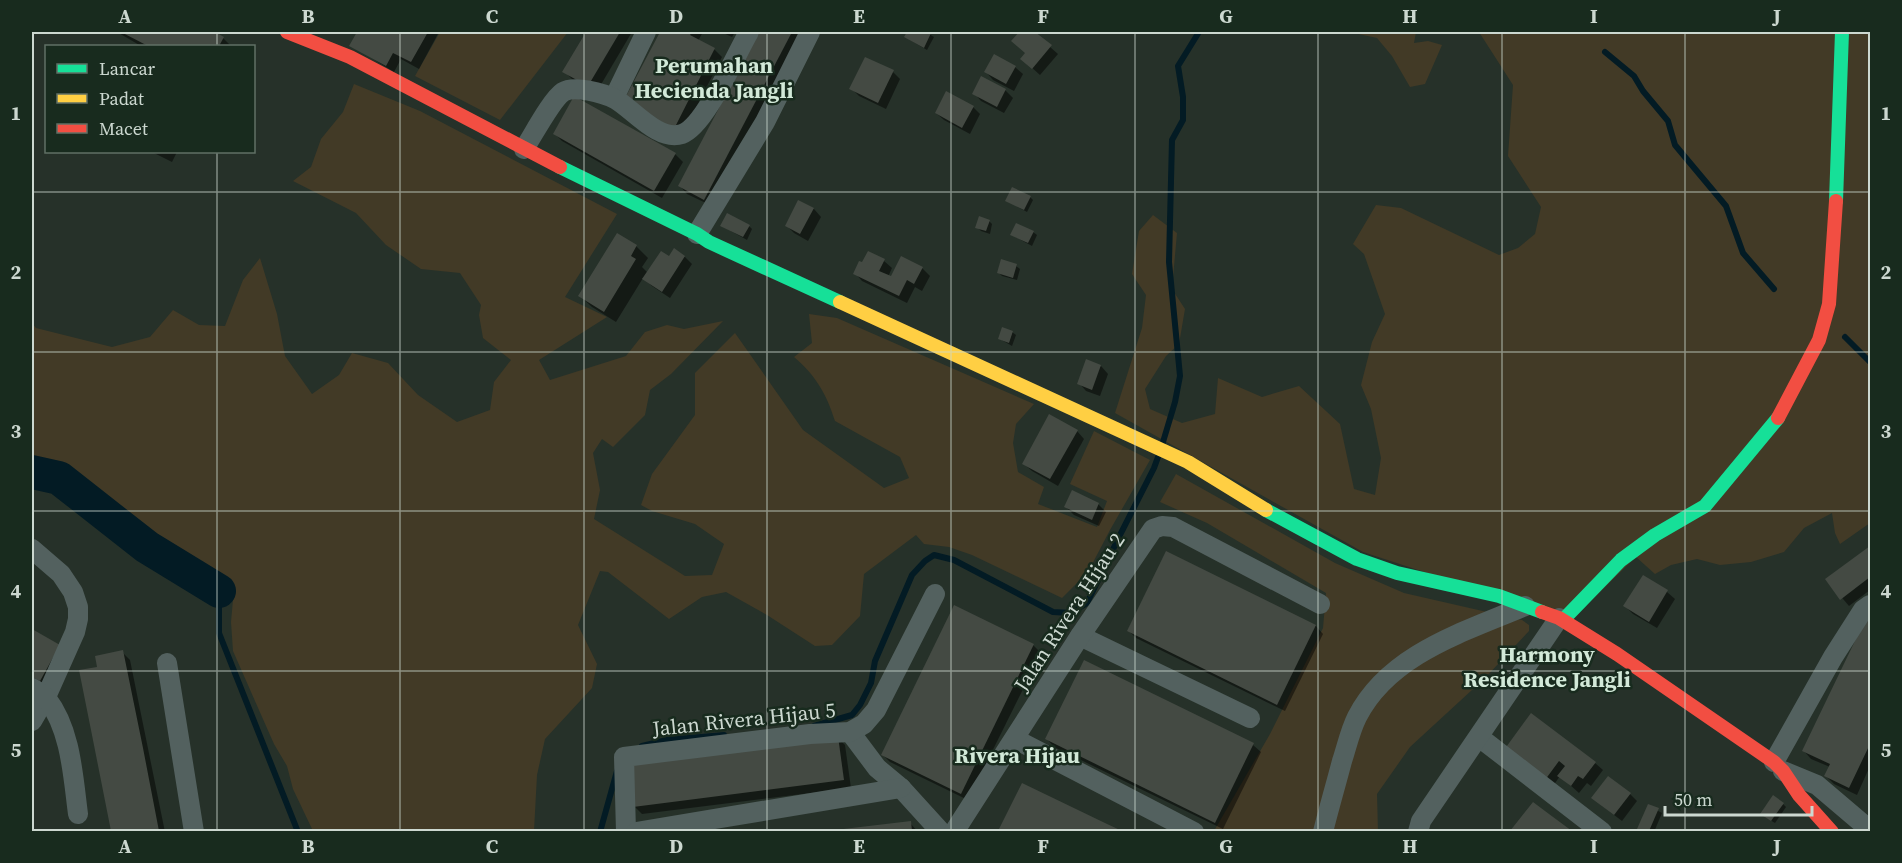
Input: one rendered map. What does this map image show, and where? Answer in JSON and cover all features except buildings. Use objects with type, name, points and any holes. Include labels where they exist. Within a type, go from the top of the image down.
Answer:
[{"type":"street","points":[[287,32],[350,57],[524,149],[709,242],[1188,462],[1266,510],[1357,559],[1397,573],[1500,596],[1561,619],[1617,654],[1778,766],[1817,785],[1868,819]]},
{"type":"street","points":[[614,98],[646,32]]},
{"type":"street","points":[[524,149],[561,93],[572,88],[614,98],[651,127],[661,132],[682,134],[701,117],[710,104],[748,32]]},
{"type":"street","points":[[697,234],[765,122],[810,32]]},
{"type":"street","points":[[1424,828],[1479,737],[1561,619],[1621,560],[1655,535],[1705,506],[1779,417],[1819,340],[1829,304],[1835,225],[1842,32]]},
{"type":"street","name":"Jalan Rivera Hijau 2","points":[[954,831],[1016,739],[1080,636],[1153,529],[1162,526],[1173,527],[1320,604]]},
{"type":"street","points":[[32,549],[61,574],[73,592],[78,607],[75,632],[39,693],[32,721]]},
{"type":"street","name":"Jalan Rivera Hijau 5","points":[[627,831],[624,758],[810,734],[850,732],[864,724],[876,710],[935,594]]},
{"type":"street","points":[[1323,831],[1356,719],[1365,702],[1385,678],[1412,658],[1471,629],[1526,606]]},
{"type":"street","points":[[1778,766],[1833,657],[1868,609]]},
{"type":"street","points":[[1080,636],[1250,718]]},
{"type":"street","points":[[167,663],[194,831]]},
{"type":"street","points":[[39,693],[63,732],[72,766],[78,814]]},
{"type":"street","points":[[850,732],[877,768],[901,788],[941,831]]},
{"type":"street","points":[[1479,737],[1602,831]]},
{"type":"street","points":[[1016,739],[1194,831]]},
{"type":"street","points":[[1778,766],[1799,795],[1832,831]]},
{"type":"street","points":[[636,831],[901,788]]},
{"type":"shaded area","points":[[440,32],[568,32],[500,120],[415,76]]},
{"type":"shaded area","points":[[1349,32],[1416,32],[1414,43],[1428,41],[1442,45],[1425,84],[1410,87],[1392,56],[1377,38]]},
{"type":"shaded area","points":[[1479,32],[1870,32],[1870,523],[1840,544],[1835,533],[1832,513],[1804,528],[1784,552],[1751,562],[1720,565],[1697,559],[1671,565],[1655,574],[1636,557],[1571,620],[1363,552],[1115,413],[1142,328],[1146,295],[1132,274],[1139,231],[1153,215],[1177,233],[1172,289],[1185,309],[1179,344],[1166,356],[1145,389],[1150,409],[1182,423],[1215,414],[1218,378],[1262,397],[1299,386],[1340,424],[1354,489],[1375,495],[1381,458],[1371,409],[1361,385],[1372,342],[1385,314],[1364,254],[1353,244],[1376,205],[1401,208],[1499,255],[1518,248],[1535,234],[1541,207],[1508,156],[1513,85]]},
{"type":"shaded area","points":[[354,84],[420,111],[617,214],[565,297],[607,317],[539,360],[550,380],[626,356],[645,332],[667,325],[684,329],[723,321],[671,374],[650,390],[645,415],[613,447],[602,439],[593,453],[600,490],[594,519],[685,576],[712,575],[724,544],[695,524],[652,511],[641,505],[652,474],[695,415],[695,373],[735,333],[803,430],[884,488],[909,478],[900,457],[835,421],[819,386],[794,357],[812,343],[809,314],[837,318],[1034,404],[1016,424],[1013,443],[1018,472],[1044,487],[1038,504],[1097,527],[1107,501],[1070,484],[1094,431],[1150,460],[1088,572],[1062,598],[972,555],[949,547],[924,544],[916,535],[864,574],[860,616],[832,645],[815,646],[726,592],[702,597],[669,619],[608,572],[600,571],[578,625],[597,664],[592,688],[545,739],[537,775],[534,831],[313,831],[293,789],[287,766],[274,744],[233,651],[231,622],[233,600],[227,584],[207,570],[179,561],[116,509],[94,487],[62,470],[32,462],[32,323],[36,328],[112,347],[150,337],[173,310],[199,325],[225,326],[243,280],[260,258],[277,314],[285,356],[312,394],[339,375],[352,353],[388,363],[418,395],[457,422],[490,410],[494,382],[511,360],[483,338],[479,315],[481,305],[460,273],[421,269],[386,245],[356,213],[293,181],[311,167],[321,139],[343,112]]},
{"type":"shaded area","points":[[1176,474],[1335,563],[1404,593],[1522,620],[1529,625],[1529,631],[1485,678],[1410,747],[1377,794],[1378,831],[1214,831],[1270,734],[1323,628],[1326,593],[1207,523],[1160,502]]},
{"type":"waterway","points":[[1163,442],[1180,376],[1169,262],[1172,140],[1183,120],[1183,97],[1178,66],[1199,32]]},
{"type":"waterway","points":[[1605,52],[1634,76],[1643,91],[1668,121],[1675,145],[1726,206],[1743,253],[1774,289]]},
{"type":"waterway","points":[[1845,337],[1870,362]]},
{"type":"waterway","points":[[814,726],[852,715],[860,705],[871,683],[875,661],[912,575],[934,555],[954,560],[1053,612],[1071,613],[1087,603],[1158,457]]},
{"type":"waterway","points":[[32,472],[59,478],[147,547],[219,591]]},
{"type":"waterway","points":[[219,591],[219,633],[298,832]]},
{"type":"waterway","points":[[642,746],[667,740],[724,735]]},
{"type":"waterway","points":[[600,832],[617,771]]},
{"type":"traffic: fast","points":[[1836,201],[1842,32]]},
{"type":"traffic: fast","points":[[560,167],[709,242],[840,302]]},
{"type":"traffic: fast","points":[[1563,620],[1621,560],[1655,535],[1705,506],[1778,418]]},
{"type":"traffic: fast","points":[[1266,510],[1357,559],[1397,573],[1499,596],[1542,612]]},
{"type":"traffic: slow","points":[[840,302],[1188,462],[1266,510]]},
{"type":"traffic: jam","points":[[287,32],[350,57],[560,167]]},
{"type":"traffic: jam","points":[[1778,418],[1819,340],[1829,304],[1836,201]]},
{"type":"traffic: jam","points":[[1542,612],[1559,618],[1617,654],[1774,762],[1799,795],[1832,832]]},
{"type":"district","name":"Perumahan Hecienda Jangli","points":[[714,78]]},
{"type":"district","name":"Harmony Residence Jangli","points":[[1547,666]]},
{"type":"district","name":"Rivera Hijau","points":[[1017,755]]}]
